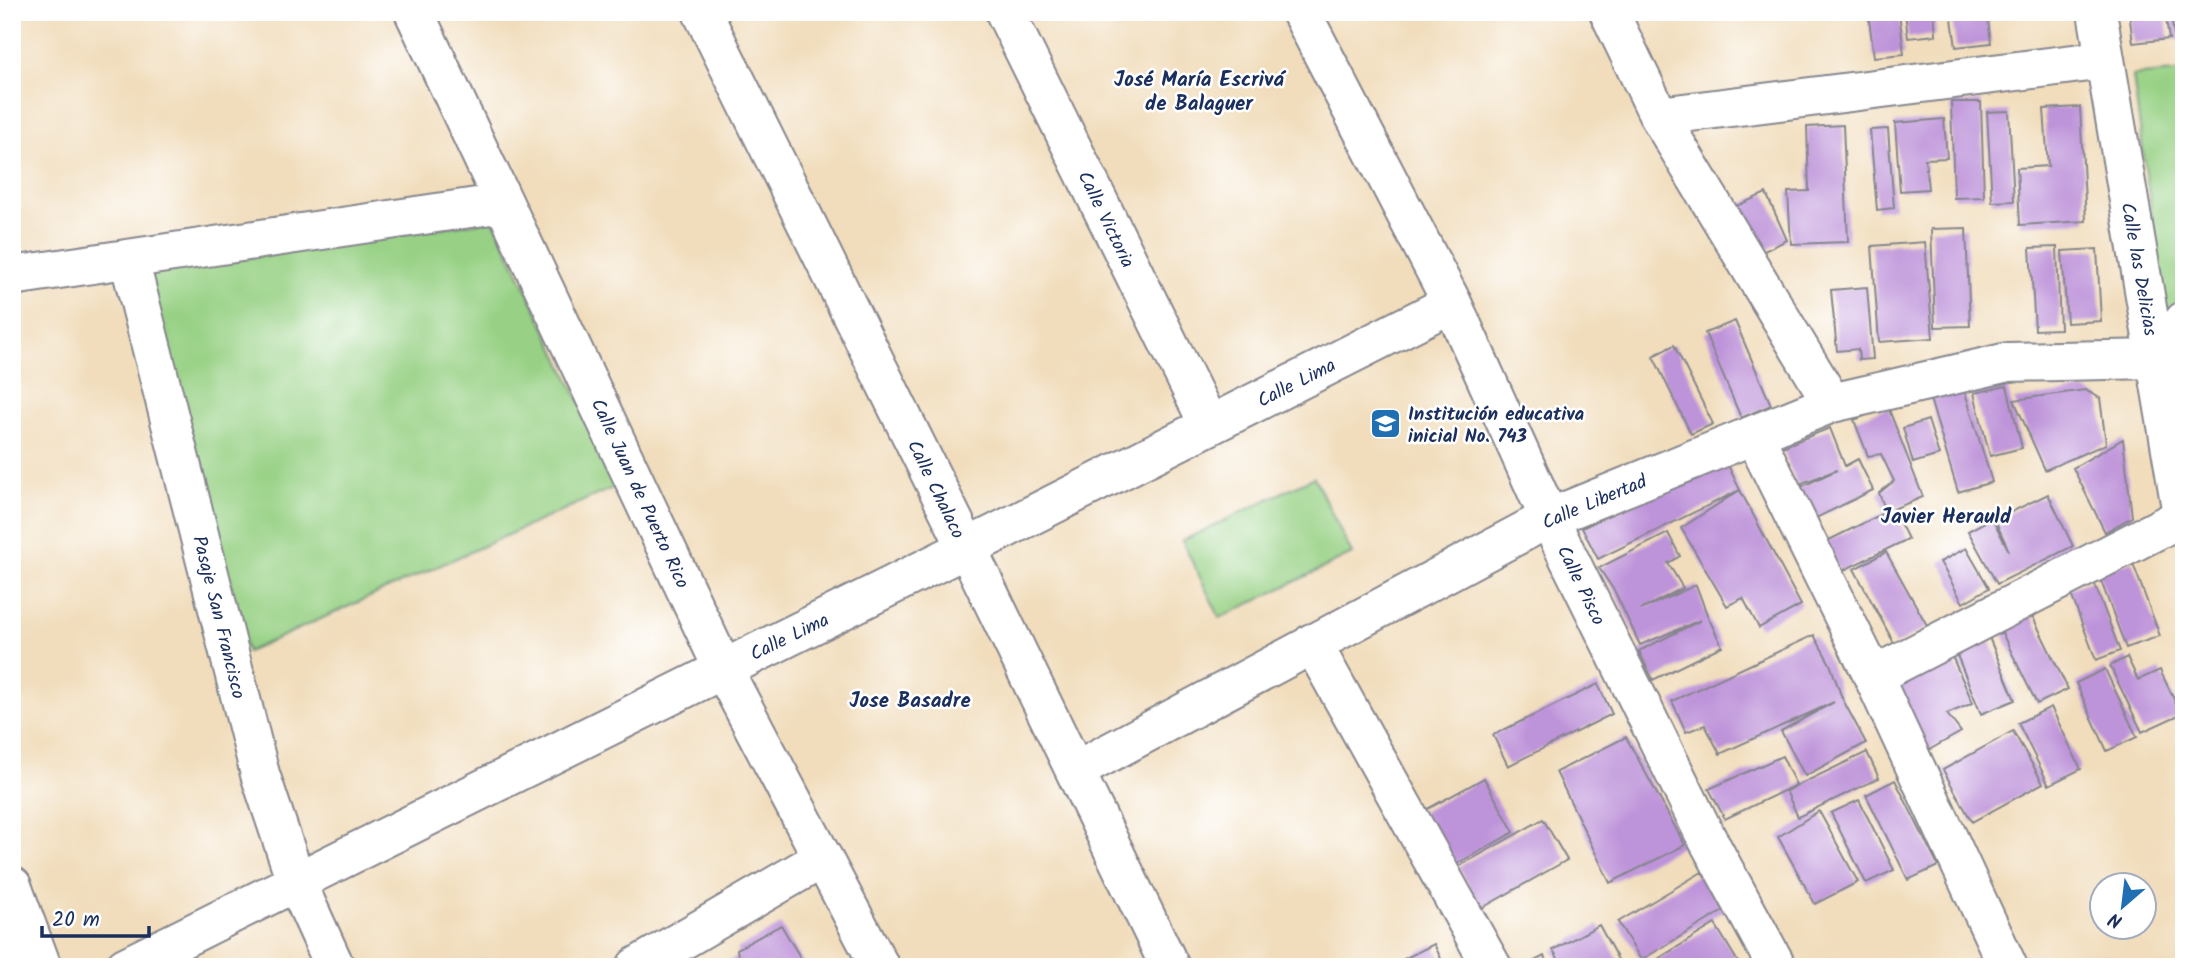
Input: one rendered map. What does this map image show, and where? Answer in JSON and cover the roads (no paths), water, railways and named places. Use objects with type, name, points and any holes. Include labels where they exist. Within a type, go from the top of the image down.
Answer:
[{"type":"street","name":"Calle Juan de Puerto Rico","points":[[414,12],[723,668],[880,967]]},
{"type":"street","name":"Calle Chalaco","points":[[702,12],[1170,967]]},
{"type":"street","name":"Calle Victoria","points":[[1004,12],[1209,425]]},
{"type":"street","name":"Calle Pisco","points":[[1301,12],[1452,303],[1549,518],[1703,831],[1777,967]]},
{"type":"street","points":[[1609,12],[1659,116],[1832,403]]},
{"type":"street","name":"Calle las Delicias","points":[[2097,12],[2183,521]]},
{"type":"street","points":[[1659,116],[2105,60]]},
{"type":"street","points":[[12,276],[504,203]]},
{"type":"street","name":"Pasaje San Francisco","points":[[129,259],[260,774],[296,881],[335,967]]},
{"type":"street","name":"Calle Lima","points":[[125,967],[1452,303]]},
{"type":"street","points":[[2155,359],[2184,321]]},
{"type":"street","name":"Calle Libertad","points":[[1075,771],[1549,518],[1832,403],[2008,362],[2155,359]]},
{"type":"street","points":[[1754,435],[1873,676],[2008,967]]},
{"type":"street","points":[[1873,676],[2183,521]]},
{"type":"street","points":[[1312,643],[1492,967]]},
{"type":"street","points":[[636,967],[823,858]]},
{"type":"street","points":[[12,886],[42,967]]},
{"type":"place","name":"Institución educativa inicial No. 743","points":[[1385,424]]},
{"type":"district","name":"José María Escrivá de Balaguer","points":[[1199,91]]},
{"type":"district","name":"Javier Herauld","points":[[1946,516]]},
{"type":"district","name":"Jose Basadre","points":[[910,700]]}]
